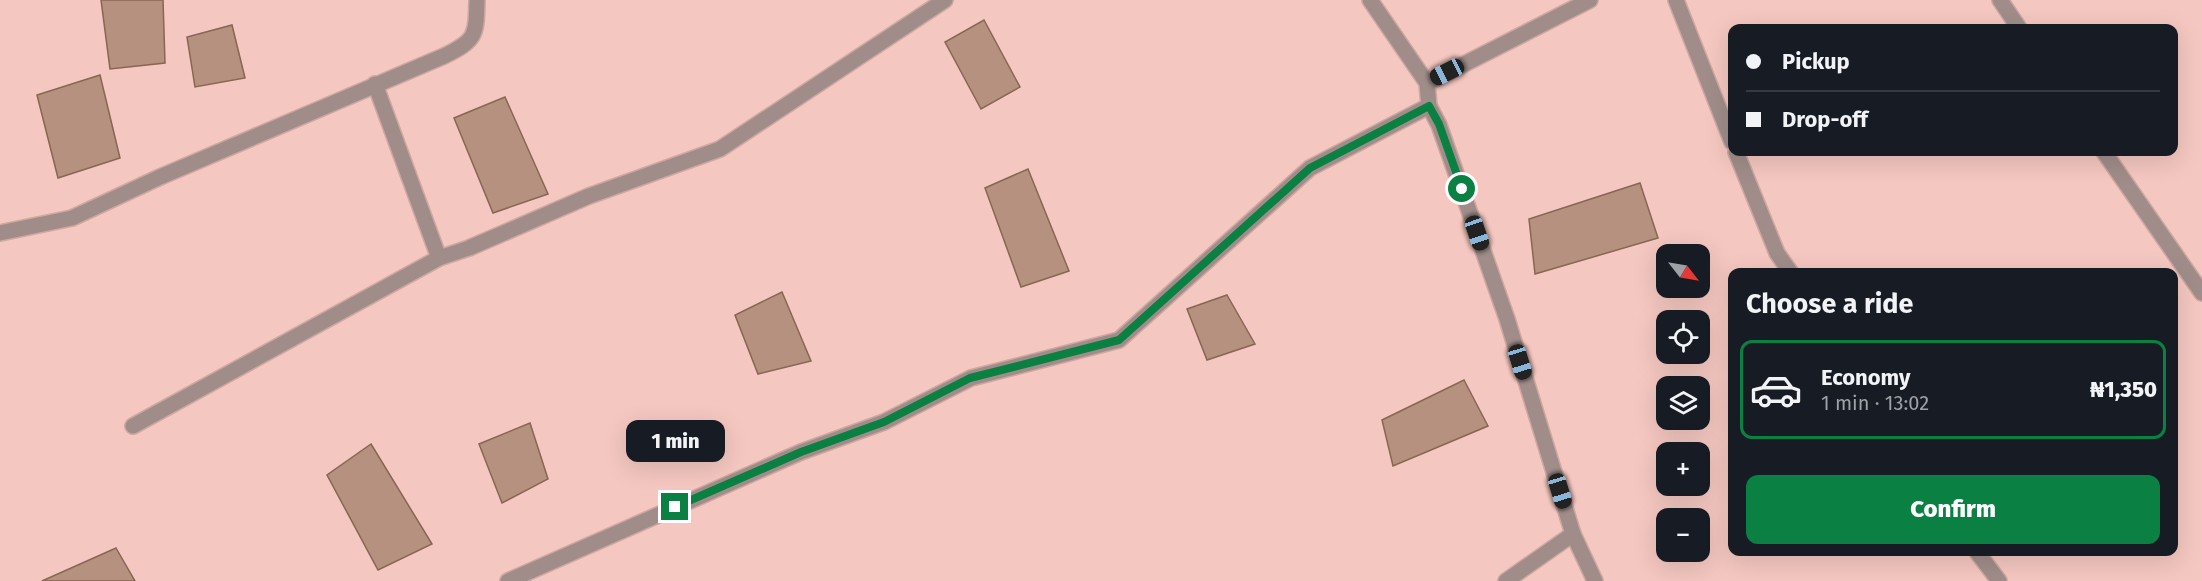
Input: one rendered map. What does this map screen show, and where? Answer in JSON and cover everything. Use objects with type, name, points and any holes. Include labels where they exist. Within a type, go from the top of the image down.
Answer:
[{"type":"street","points":[[0,233],[72,218],[160,177],[464,47],[476,29],[477,0]]},
{"type":"street","points":[[133,426],[439,258],[469,248],[589,196],[720,149],[945,0]]},
{"type":"street","points":[[1370,0],[1427,83],[1429,106],[1439,124],[1507,319],[1573,534],[1595,581]]},
{"type":"street","points":[[1427,83],[1590,0]]},
{"type":"street","points":[[1676,0],[1728,132]]},
{"type":"street","points":[[2000,0],[2016,24]]},
{"type":"street","points":[[375,84],[439,258]]},
{"type":"street","points":[[508,581],[801,452],[884,422],[970,378],[1119,340],[1310,168],[1429,106]]},
{"type":"street","points":[[1739,156],[1777,253],[1788,268]]},
{"type":"street","points":[[2107,156],[2202,293]]},
{"type":"street","points":[[1506,581],[1573,534]]},
{"type":"street","points":[[1980,556],[1999,581]]},
{"type":"building","points":[[101,0],[163,0],[165,63],[110,69]]},
{"type":"building","points":[[984,20],[1020,87],[981,109],[945,42]]},
{"type":"building","points":[[232,25],[245,78],[195,87],[187,37]]},
{"type":"building","points":[[100,75],[120,158],[58,178],[37,95]]},
{"type":"building","points":[[505,97],[548,194],[493,213],[454,118]]},
{"type":"building","points":[[1028,169],[1069,271],[1021,287],[985,188]]},
{"type":"building","points":[[1640,183],[1658,238],[1535,274],[1529,219]]},
{"type":"building","points":[[782,292],[811,361],[758,374],[735,315]]},
{"type":"building","points":[[1227,295],[1255,344],[1207,360],[1187,309]]},
{"type":"building","points":[[1464,380],[1488,426],[1393,466],[1382,420]]},
{"type":"building","points":[[530,423],[548,479],[502,503],[479,444]]},
{"type":"building","points":[[371,444],[432,544],[378,570],[327,475]]},
{"type":"building","points":[[116,548],[135,581],[42,581]]},
{"type":"route","points":[[675,507],[801,452],[884,422],[970,378],[1119,340],[1310,168],[1429,106],[1439,124],[1462,189]]}]
